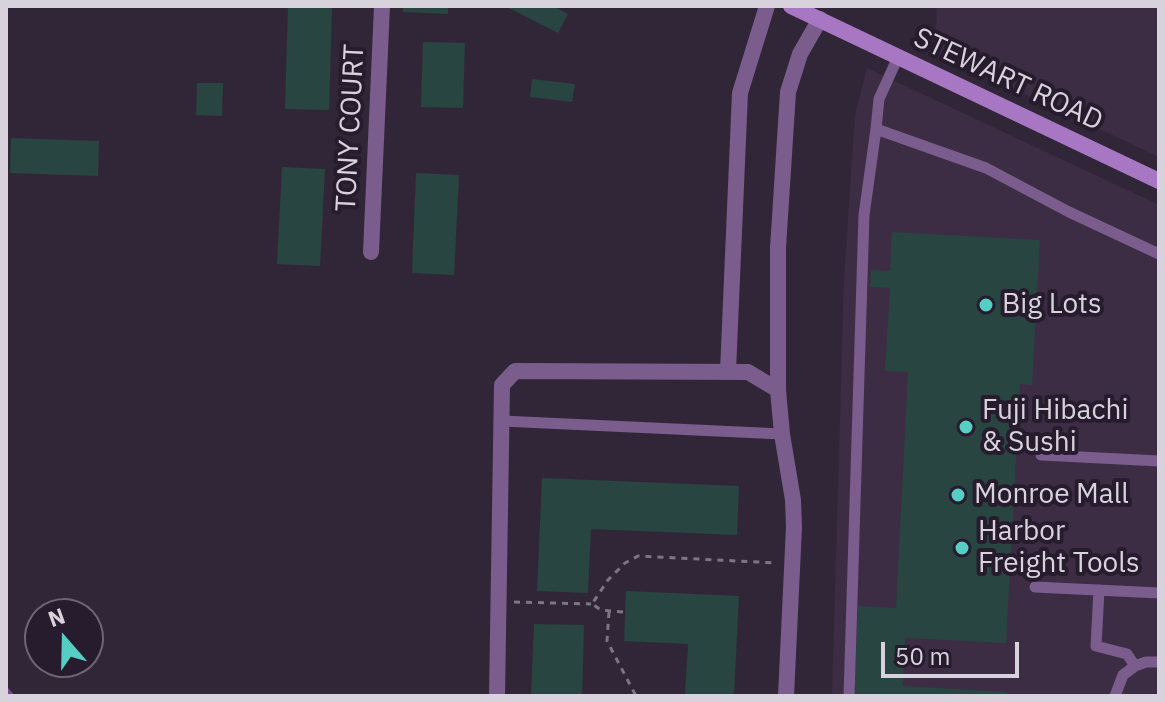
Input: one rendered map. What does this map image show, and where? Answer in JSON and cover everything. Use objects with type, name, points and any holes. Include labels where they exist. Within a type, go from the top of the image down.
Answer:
[{"type":"street","name":"TONY COURT","points":[[371,252],[382,6]]},
{"type":"street","points":[[728,371],[740,93],[767,6]]},
{"type":"street","name":"STEWART ROAD","points":[[791,6],[1159,181]]},
{"type":"street","points":[[786,696],[793,500],[778,390],[778,248],[788,92],[811,13]]},
{"type":"street","points":[[497,696],[502,385],[515,371],[728,371],[748,372],[778,390]]},
{"type":"lane","points":[[849,696],[864,215],[879,99],[898,57]]},
{"type":"lane","points":[[876,129],[986,168],[1069,212],[1159,254]]},
{"type":"lane","points":[[502,421],[782,434]]},
{"type":"lane","points":[[1041,455],[1159,461]]},
{"type":"lane","points":[[1035,587],[1159,593]]},
{"type":"lane","points":[[1099,590],[1096,646],[1127,654],[1135,666]]},
{"type":"lane","points":[[1115,696],[1123,675],[1146,662],[1159,662]]},
{"type":"path","points":[[592,604],[608,580],[625,563],[638,556],[792,564]]},
{"type":"path","points":[[498,601],[592,604],[609,612],[623,612]]},
{"type":"path","points":[[609,612],[607,641],[636,696]]},
{"type":"shaded area","points":[[937,6],[1159,6],[1159,157],[935,52]]},
{"type":"shaded area","points":[[867,68],[1159,205],[1159,696],[832,696],[844,280],[855,115]]},
{"type":"building","points":[[403,6],[448,6],[448,14],[403,12]]},
{"type":"building","points":[[505,6],[552,6],[568,14],[558,33]]},
{"type":"building","points":[[288,7],[332,8],[329,110],[285,109]]},
{"type":"building","points":[[423,42],[465,43],[463,108],[421,107]]},
{"type":"building","points":[[532,79],[575,84],[572,102],[530,97]]},
{"type":"building","points":[[197,83],[223,83],[222,116],[196,115]]},
{"type":"building","points":[[11,138],[99,141],[98,176],[10,173]]},
{"type":"building","points":[[282,167],[325,169],[320,266],[277,264]]},
{"type":"building","points":[[416,173],[459,175],[454,275],[412,273]]},
{"type":"building","name":"Monroe Mall","points":[[892,232],[1040,240],[1032,385],[1020,384],[1006,643],[905,638],[903,686],[1007,692],[1007,696],[854,696],[858,606],[896,608],[908,372],[885,371],[890,288],[870,287],[871,270],[890,271]]},
{"type":"building","points":[[542,478],[739,486],[737,535],[591,529],[588,593],[537,591]]},
{"type":"building","points":[[626,591],[739,596],[734,696],[685,696],[688,644],[624,641]]},
{"type":"building","points":[[534,624],[584,625],[582,696],[531,696]]},
{"type":"waterway","points":[[6,690],[11,696]]},
{"type":"place","name":"Big Lots","points":[[986,305]]},
{"type":"place","name":"Fuji Hibachi & Sushi","points":[[966,427]]},
{"type":"place","name":"Monroe Mall","points":[[958,495]]},
{"type":"place","name":"Harbor Freight Tools","points":[[962,548]]}]
